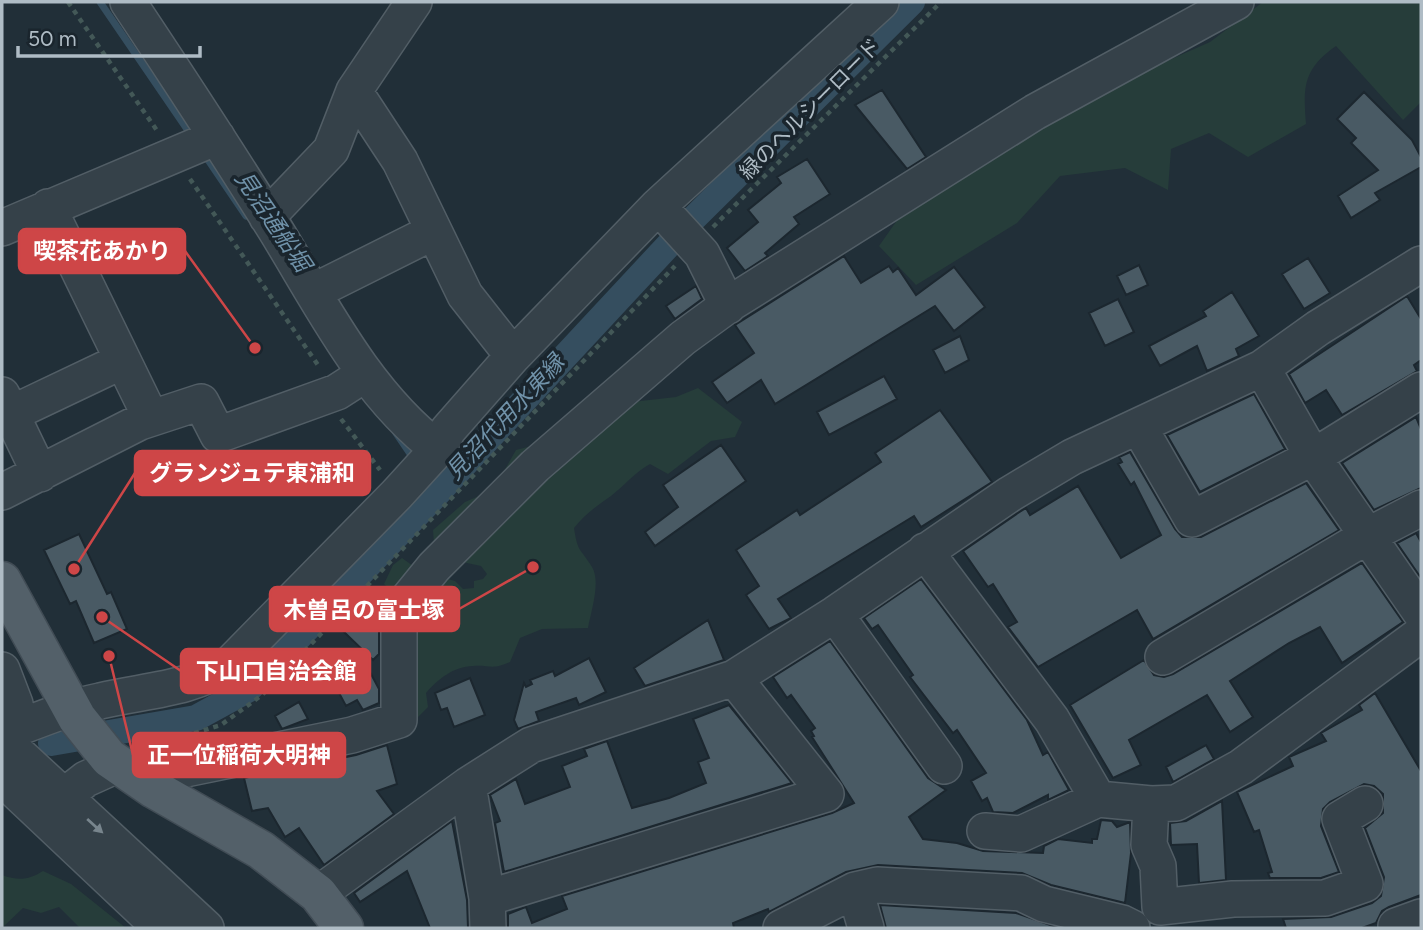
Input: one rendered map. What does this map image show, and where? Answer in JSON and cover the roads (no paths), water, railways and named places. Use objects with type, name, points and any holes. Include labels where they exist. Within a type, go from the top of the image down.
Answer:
[{"type":"main road","points":[[2,581],[75,713],[113,762],[154,789],[261,850],[318,894],[344,928]]},
{"type":"street","points":[[128,2],[217,137],[313,292],[342,387],[414,430],[438,449]]},
{"type":"street","points":[[267,217],[331,150],[354,92],[414,2]]},
{"type":"street","points":[[7,733],[178,688],[207,678],[230,664],[397,494],[438,449],[449,430],[513,356],[682,231],[881,2]]},
{"type":"street","points":[[154,789],[171,772],[352,735],[399,720],[399,610],[434,566],[535,466],[682,338],[728,306],[1035,112],[1236,2]]},
{"type":"street","points":[[354,92],[400,161],[465,295],[513,356]]},
{"type":"street","points":[[2,228],[217,137]]},
{"type":"street","points":[[48,207],[151,418]]},
{"type":"street","points":[[682,231],[702,254],[728,306]]},
{"type":"street","points":[[313,292],[433,232]]},
{"type":"street","points":[[318,894],[468,785],[531,746],[734,678],[1072,457],[1262,368],[1318,328],[1416,280]]},
{"type":"street","points":[[40,474],[5,409],[122,361]]},
{"type":"street","points":[[1262,368],[1313,457],[1421,613]]},
{"type":"street","points":[[2,492],[151,418],[201,402],[218,435],[342,387]]},
{"type":"street","points":[[1139,427],[1192,519],[1313,457],[1421,390]]},
{"type":"street","points":[[1163,657],[1369,535],[1421,508]]},
{"type":"street","points":[[925,551],[1052,720],[1098,799]]},
{"type":"street","points":[[835,614],[944,766]]},
{"type":"street","points":[[985,831],[1021,834],[1098,799],[1151,804],[1175,803],[1241,767],[1421,634]]},
{"type":"street","points":[[2,670],[15,704],[7,733]]},
{"type":"street","points":[[468,785],[487,913],[826,794],[734,678]]},
{"type":"street","points":[[7,733],[63,797],[206,928]]},
{"type":"street","points":[[63,797],[113,762]]},
{"type":"street","points":[[7,792],[161,928]]},
{"type":"street","points":[[1141,928],[1146,915],[1151,804]]},
{"type":"street","points":[[1149,845],[1158,866],[1160,907],[1233,899],[1325,898],[1365,884],[1340,819],[1365,804]]},
{"type":"street","points":[[781,928],[855,890],[877,885],[1021,893],[1044,904],[1132,928]]},
{"type":"street","points":[[855,890],[866,928]]},
{"type":"waterway","name":"見沼通船堀","points":[[100,2],[193,138]]},
{"type":"waterway","name":"見沼代用水東縁","points":[[51,743],[196,718],[249,689],[437,494],[691,221],[912,2]]},
{"type":"waterway","name":"見沼通船堀","points":[[204,154],[246,216]]},
{"type":"waterway","name":"見沼通船堀","points":[[396,433],[415,461]]},
{"type":"waterway","name":"見沼通船堀","points":[[426,478],[437,494]]},
{"type":"place","name":"喫茶花あかり","points":[[255,348]]},
{"type":"place","name":"木曽呂の富士塚","points":[[533,567]]},
{"type":"place","name":"グランジュテ東浦和","points":[[74,569]]},
{"type":"place","name":"下山口自治会館","points":[[102,617]]},
{"type":"place","name":"正一位稲荷大明神","points":[[109,656]]}]
